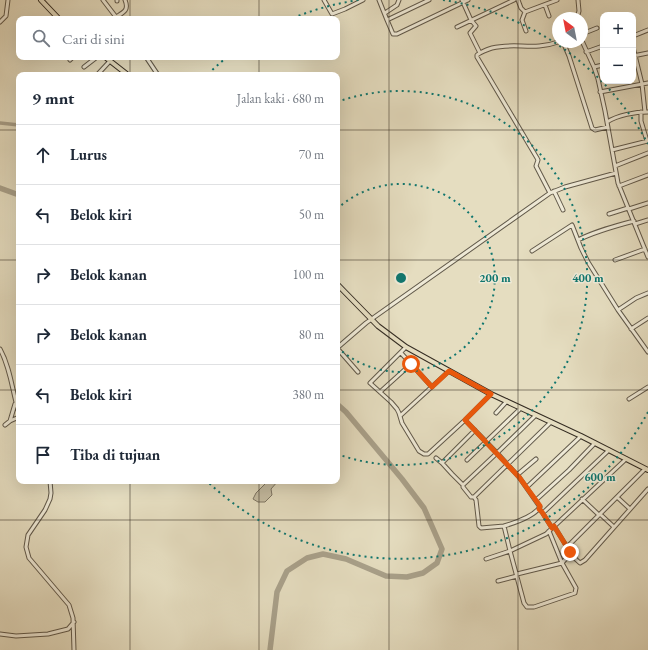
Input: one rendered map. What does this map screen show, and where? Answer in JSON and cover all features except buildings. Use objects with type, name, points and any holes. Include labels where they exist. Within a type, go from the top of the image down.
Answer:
[{"type":"main road","points":[[41,0],[56,16]]},
{"type":"main road","points":[[110,61],[124,72]]},
{"type":"main road","points":[[340,287],[387,333],[406,347],[491,394],[626,458],[646,470]]},
{"type":"street","points":[[0,22],[6,16],[8,0]]},
{"type":"street","points":[[103,0],[113,16]]},
{"type":"street","points":[[117,16],[127,8],[125,0]]},
{"type":"street","points":[[324,0],[332,14],[363,0]]},
{"type":"street","points":[[379,0],[394,34],[397,34],[463,1],[468,0]]},
{"type":"street","points":[[385,13],[397,5],[399,0]]},
{"type":"street","points":[[387,20],[429,0]]},
{"type":"street","points":[[457,27],[514,0]]},
{"type":"street","points":[[518,0],[521,8],[525,12]]},
{"type":"street","points":[[525,12],[557,0]]},
{"type":"street","points":[[578,0],[579,12]]},
{"type":"street","points":[[463,1],[471,20],[476,26],[470,33],[480,52]]},
{"type":"street","points":[[545,5],[549,16]]},
{"type":"street","points":[[525,12],[522,20],[526,31]]},
{"type":"street","points":[[588,32],[597,28]]},
{"type":"street","points":[[636,35],[648,30]]},
{"type":"street","points":[[550,194],[536,166],[538,160],[537,158],[477,56],[480,52],[495,47],[520,45],[538,47],[552,44]]},
{"type":"street","points":[[586,52],[600,47]]},
{"type":"street","points":[[566,48],[592,128],[595,130],[608,127]]},
{"type":"street","points":[[585,48],[594,67],[607,122],[619,186],[648,257]]},
{"type":"street","points":[[636,56],[648,53]]},
{"type":"street","points":[[84,67],[93,60]]},
{"type":"street","points":[[148,60],[156,72]]},
{"type":"street","points":[[100,72],[110,61]]},
{"type":"street","points":[[612,150],[648,141],[642,121],[645,112],[642,84],[636,63]]},
{"type":"street","points":[[594,67],[600,66]]},
{"type":"street","points":[[600,92],[648,83]]},
{"type":"street","points":[[644,105],[648,104]]},
{"type":"street","points":[[607,122],[618,117],[645,112]]},
{"type":"street","points":[[615,166],[648,153]]},
{"type":"street","points":[[340,345],[372,319],[554,191],[616,173]]},
{"type":"street","points":[[619,186],[648,175]]},
{"type":"street","points":[[554,191],[563,210]]},
{"type":"street","points":[[609,214],[648,203]]},
{"type":"street","points":[[578,240],[592,233],[615,226],[648,220]]},
{"type":"street","points":[[532,251],[572,225],[588,262],[618,310],[648,352]]},
{"type":"street","points":[[615,260],[646,251]]},
{"type":"street","points":[[618,310],[636,298],[648,293]]},
{"type":"street","points":[[631,329],[648,318]]},
{"type":"street","points":[[406,347],[370,382],[370,384],[394,406],[399,413],[402,423],[419,451],[428,454],[491,394]]},
{"type":"street","points":[[0,349],[7,364],[16,402],[10,420]]},
{"type":"street","points":[[340,351],[358,372]]},
{"type":"street","points":[[400,353],[432,387]]},
{"type":"street","points":[[380,392],[411,364]]},
{"type":"street","points":[[400,416],[449,371]]},
{"type":"street","points":[[629,400],[648,387]]},
{"type":"street","points":[[496,413],[507,401]]},
{"type":"street","points":[[467,460],[521,408]]},
{"type":"street","points":[[463,485],[536,415]]},
{"type":"street","points":[[5,425],[10,420],[16,418]]},
{"type":"street","points":[[465,420],[527,487],[540,506],[539,509],[567,547],[570,554],[580,563],[582,563],[601,543],[648,490]]},
{"type":"street","points":[[474,497],[551,422]]},
{"type":"street","points":[[442,463],[475,430]]},
{"type":"street","points":[[527,487],[580,436]]},
{"type":"street","points":[[536,500],[569,470],[595,443]]},
{"type":"street","points":[[542,512],[545,511],[609,450]]},
{"type":"street","points":[[436,458],[463,485],[471,497],[474,497],[478,503],[480,528],[482,529],[504,526],[517,522],[539,509]]},
{"type":"street","points":[[486,558],[510,551],[536,539],[552,528],[626,458]]},
{"type":"street","points":[[517,475],[536,459]]},
{"type":"street","points":[[567,547],[646,470]]},
{"type":"street","points":[[50,484],[50,499],[45,510],[28,535],[25,544],[29,558],[69,605],[72,611],[74,622],[74,650]]},
{"type":"street","points":[[617,497],[630,509]]},
{"type":"street","points":[[582,499],[614,527]]},
{"type":"street","points":[[504,526],[525,605],[527,607],[534,607],[575,592],[576,588],[562,563],[552,528]]},
{"type":"street","points":[[498,581],[562,563],[570,554]]},
{"type":"street","points":[[0,634],[16,636],[48,634],[68,629],[74,622]]},
{"type":"shaded area","points":[[265,484],[275,484],[271,489],[272,495],[265,502],[258,502],[253,499],[256,493]]},
{"type":"waterway","points":[[0,123],[16,125]]},
{"type":"waterway","points":[[0,188],[16,194]]},
{"type":"waterway","points":[[270,650],[277,592],[287,571],[307,558],[323,554],[346,559],[386,576],[407,577],[423,573],[437,563],[442,549],[424,508],[402,479],[340,407]]},
{"type":"route","points":[[411,364],[432,387],[449,371],[491,394],[465,420],[527,487],[540,506],[539,509],[552,528],[554,526],[570,552]]}]
